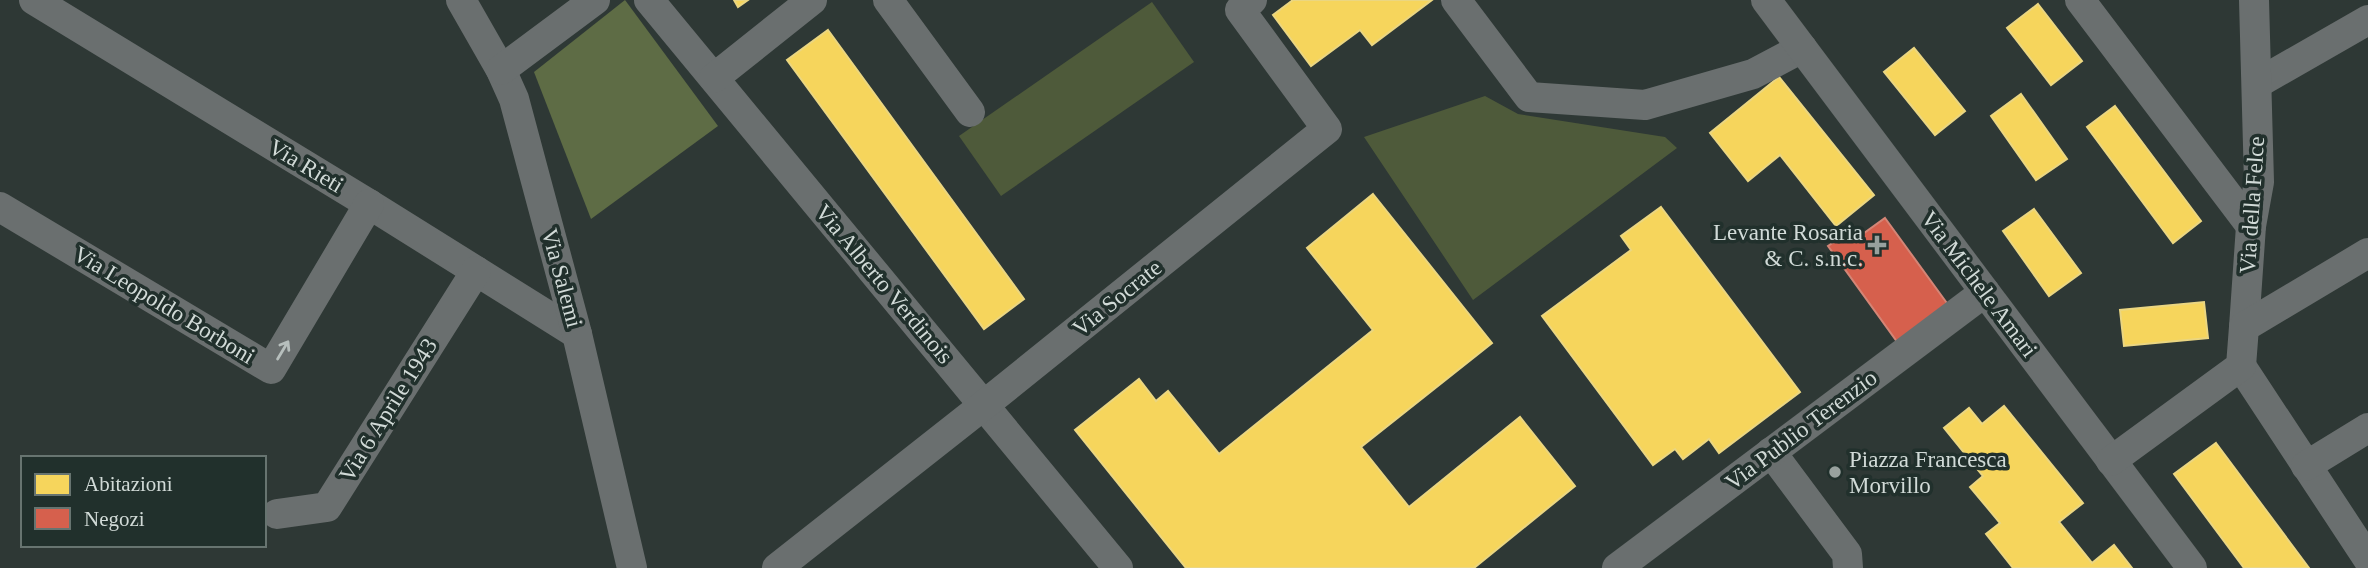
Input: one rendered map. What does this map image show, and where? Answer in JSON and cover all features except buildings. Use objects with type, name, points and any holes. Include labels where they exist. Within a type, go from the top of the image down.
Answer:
[{"type":"street","name":"Via Rieti","points":[[34,0],[577,334]]},
{"type":"street","name":"Via Salemi","points":[[461,0],[501,70],[514,99],[577,334],[632,568]]},
{"type":"street","points":[[501,70],[595,0]]},
{"type":"street","name":"Via Alberto Verdinois","points":[[649,0],[1118,568]]},
{"type":"street","points":[[714,78],[812,0]]},
{"type":"street","points":[[888,0],[970,112]]},
{"type":"street","name":"Via Socrate","points":[[777,568],[1327,129],[1240,9],[1252,0]]},
{"type":"street","points":[[1456,0],[1529,97],[1645,105],[1753,74],[1802,48]]},
{"type":"street","name":"Via Michele Amari","points":[[1766,0],[2192,568]]},
{"type":"street","points":[[2080,0],[2251,226]]},
{"type":"street","name":"Via della Felce","points":[[2241,366],[2251,226],[2259,182],[2255,0]]},
{"type":"street","points":[[2258,83],[2368,20]]},
{"type":"street","name":"Via Leopoldo Borboni","points":[[0,207],[271,369],[369,204]]},
{"type":"street","points":[[2244,327],[2368,253]]},
{"type":"street","name":"Via 6 Aprile 1943","points":[[277,514],[327,507],[476,271]]},
{"type":"street","name":"Via Publio Terenzio","points":[[1617,568],[1985,292]]},
{"type":"street","points":[[2111,461],[2241,366],[2368,559]]},
{"type":"street","points":[[2306,466],[2368,428]]},
{"type":"street","points":[[1772,453],[1847,554],[1848,568]]},
{"type":"green space","points":[[625,0],[718,126],[591,219],[534,72]]},
{"type":"green space","points":[[1152,2],[1194,62],[1001,196],[959,136]]},
{"type":"green space","points":[[1485,96],[1518,114],[1665,137],[1677,148],[1473,300],[1364,137]]},
{"type":"place","name":"Levante Rosaria & C. s.n.c.","points":[[1877,245]]},
{"type":"place","name":"Piazza Francesca Morvillo","points":[[1835,472]]}]
